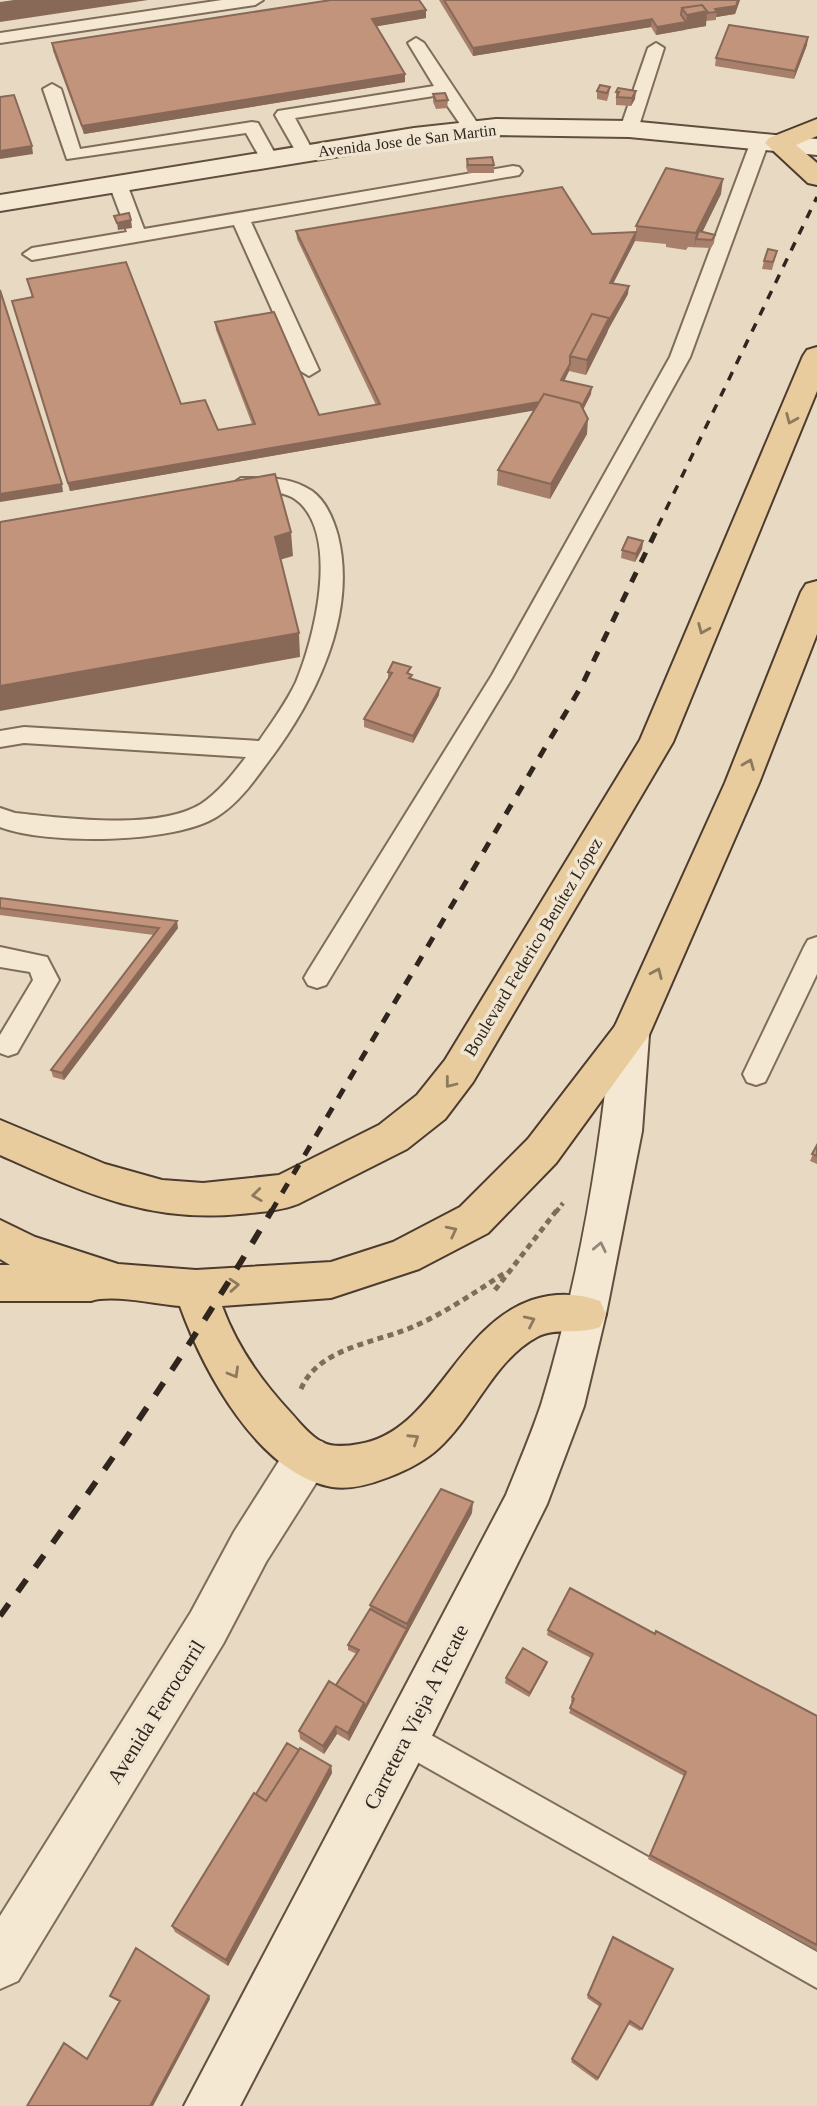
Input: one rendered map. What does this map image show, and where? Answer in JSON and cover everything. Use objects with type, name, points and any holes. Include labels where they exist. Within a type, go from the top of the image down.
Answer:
[{"type":"main road","points":[[769,142],[817,127]]},
{"type":"main road","points":[[769,142],[817,177]]},
{"type":"main road","name":"Boulevard Federico Benítez López","points":[[0,1137],[98,1180],[162,1197],[203,1200],[284,1192],[393,1137],[432,1107],[459,1071],[656,741],[817,356]]},
{"type":"main road","points":[[0,1283],[118,1282],[196,1289],[331,1280],[404,1255],[474,1220],[542,1151],[630,1035],[742,783],[817,592]]},
{"type":"main road","points":[[0,1238],[23,1251],[118,1282]]},
{"type":"main road","points":[[196,1289],[205,1323],[251,1403],[307,1457],[340,1467],[363,1465],[393,1453],[423,1434],[498,1342],[523,1323],[545,1314],[585,1314]]},
{"type":"street","name":"Avenida Jose de San Martin","points":[[0,203],[305,153],[473,130],[629,129],[817,147]]},
{"type":"street","name":"Carretera Vieja A Tecate","points":[[211,2106],[407,1737],[524,1504],[562,1406],[585,1314],[622,1131],[630,1035]]},
{"type":"street","name":"Avenida Ferrocarril","points":[[0,1964],[200,1640],[250,1547],[307,1457]]},
{"type":"lane","points":[[0,38],[255,0]]},
{"type":"lane","points":[[416,43],[473,130]]},
{"type":"lane","points":[[629,129],[656,48]]},
{"type":"lane","points":[[52,89],[73,155],[252,127],[269,159]]},
{"type":"lane","points":[[305,153],[284,115],[445,89]]},
{"type":"lane","points":[[317,978],[501,678],[680,357],[769,142]]},
{"type":"lane","points":[[32,254],[513,171]]},
{"type":"lane","points":[[118,184],[138,237]]},
{"type":"lane","points":[[241,219],[309,370]]},
{"type":"lane","points":[[0,817],[12,822],[125,832],[171,824],[210,810],[265,750],[306,684],[326,627],[332,568],[324,519],[304,493],[285,483],[258,482],[219,489]]},
{"type":"lane","points":[[0,739],[24,735],[265,750]]},
{"type":"lane","points":[[756,1074],[817,947]]},
{"type":"lane","points":[[0,957],[38,964],[46,980],[8,1045]]},
{"type":"lane","points":[[407,1737],[817,1971]]},
{"type":"path","points":[[300,1397],[302,1384],[322,1363],[356,1345],[413,1328],[452,1308],[506,1272]]},
{"type":"building","points":[[331,0],[419,0],[426,10],[372,19],[405,74],[82,126],[52,43]]},
{"type":"building","points":[[444,0],[738,0],[736,6],[715,9],[717,12],[707,13],[702,5],[682,8],[681,15],[686,22],[657,27],[652,19],[473,48]]},
{"type":"building","points":[[702,5],[707,11],[687,15],[682,8]]},
{"type":"building","points":[[729,25],[808,37],[795,71],[716,58]]},
{"type":"building","points":[[600,85],[610,87],[607,93],[597,91]]},
{"type":"building","points":[[618,88],[636,91],[632,98],[617,97]]},
{"type":"building","points":[[445,93],[448,100],[436,101],[433,94]]},
{"type":"building","points":[[14,95],[32,146],[0,151],[0,97]]},
{"type":"building","points":[[492,157],[494,165],[468,165],[467,159]]},
{"type":"building","points":[[666,168],[723,179],[696,233],[636,226]]},
{"type":"building","points":[[562,187],[592,234],[636,232],[610,283],[629,286],[608,322],[609,318],[592,314],[561,380],[592,387],[582,406],[580,403],[544,394],[539,402],[68,483],[12,301],[33,297],[27,279],[126,262],[181,404],[205,400],[218,430],[255,424],[215,322],[274,312],[319,415],[380,404],[296,231]]},
{"type":"building","points":[[129,213],[131,220],[117,223],[114,216]]},
{"type":"building","points":[[699,231],[715,235],[712,240],[696,239]]},
{"type":"building","points":[[768,249],[777,251],[773,262],[764,261]]},
{"type":"building","points":[[0,290],[62,484],[0,494]]},
{"type":"building","points":[[592,314],[609,318],[587,360],[570,356]]},
{"type":"building","points":[[544,394],[580,403],[588,419],[551,484],[498,470]]},
{"type":"building","points":[[275,474],[291,532],[275,537],[299,633],[0,686],[0,522]]},
{"type":"building","points":[[628,537],[643,541],[636,554],[622,550]]},
{"type":"building","points":[[393,662],[411,667],[407,673],[412,675],[409,678],[440,688],[413,736],[364,719],[392,673],[388,672]]},
{"type":"building","points":[[0,898],[177,921],[62,1073],[51,1070],[159,928],[0,908]]},
{"type":"building","points":[[441,1489],[473,1502],[407,1624],[370,1605]]},
{"type":"building","points":[[570,1588],[817,1716],[817,1945],[650,1855],[686,1772],[570,1708],[574,1699],[572,1697],[593,1654],[548,1630]]},
{"type":"building","points":[[370,1609],[407,1629],[365,1707],[364,1703],[336,1685],[359,1650],[348,1645]]},
{"type":"building","points":[[523,1648],[547,1662],[530,1693],[506,1678]]},
{"type":"building","points":[[329,1681],[364,1703],[348,1733],[336,1726],[323,1746],[299,1731]]},
{"type":"building","points":[[287,1743],[299,1750],[266,1801],[256,1794]]},
{"type":"building","points":[[300,1748],[331,1766],[226,1960],[172,1926],[254,1793],[266,1801]]},
{"type":"building","points":[[613,1937],[673,1969],[642,2029],[630,2021],[598,2078],[572,2059],[601,2004],[588,1995]]},
{"type":"building","points":[[136,1948],[209,1996],[150,2106],[27,2106],[64,2043],[87,2059],[120,2001],[110,1996]]},
{"type":"railway","points":[[658,526],[817,197]]},
{"type":"railway","points":[[271,1212],[582,685],[659,525]]},
{"type":"railway","points":[[0,1616],[141,1416],[272,1210]]}]
